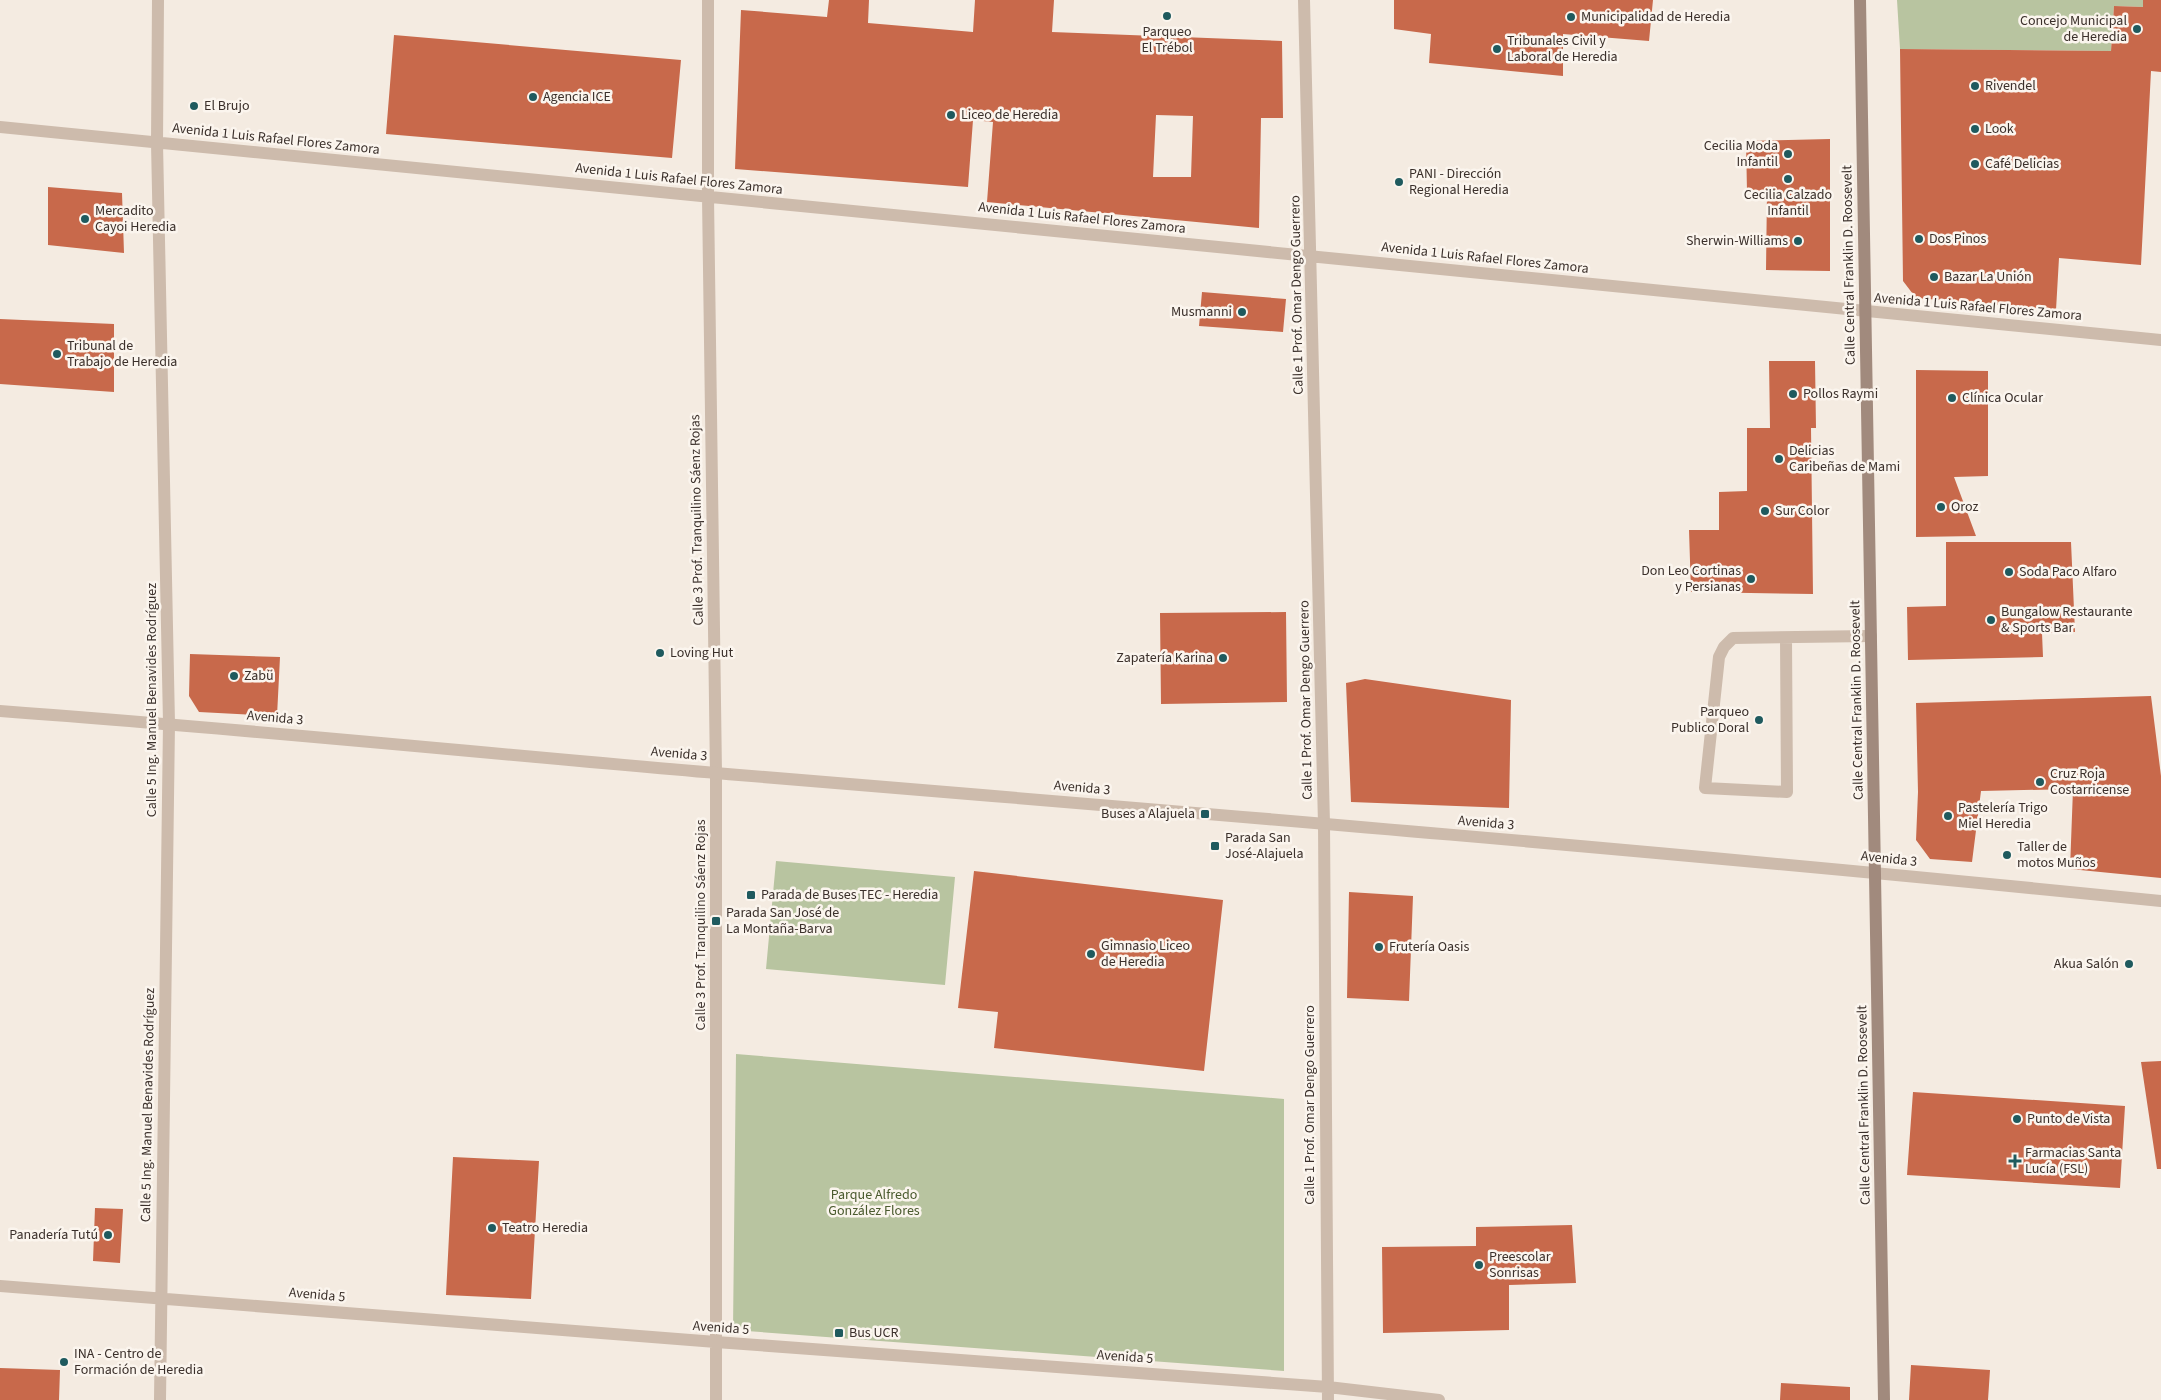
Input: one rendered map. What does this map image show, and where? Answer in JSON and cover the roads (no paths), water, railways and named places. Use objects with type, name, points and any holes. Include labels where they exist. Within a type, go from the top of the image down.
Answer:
[{"type":"main road","name":"Calle Central Franklin D. Roosevelt","points":[[1860,0],[1884,1400]]},
{"type":"street","name":"Calle 5 Ing. Manuel Benavides Rodríguez","points":[[158,0],[157,142],[169,723],[160,1400]]},
{"type":"street","name":"Calle 3 Prof. Tranquilino Sáenz Rojas","points":[[708,0],[708,197],[716,773],[716,1400]]},
{"type":"street","name":"Calle 1 Prof. Omar Dengo Guerrero","points":[[1304,0],[1312,256],[1324,824],[1328,1400]]},
{"type":"street","name":"Avenida 1 Luis Rafael Flores Zamora","points":[[0,127],[2161,340]]},
{"type":"street","points":[[1786,638],[1787,792],[1705,788],[1719,657],[1724,646],[1733,638],[1871,636]]},
{"type":"street","name":"Avenida 3","points":[[0,711],[169,723],[716,773],[1875,872],[2161,901]]},
{"type":"street","name":"Avenida 5","points":[[0,1286],[716,1342],[1328,1387],[1439,1400]]},
{"type":"place","name":"Parqueo El Trébol","points":[[1167,16]]},
{"type":"place","name":"Municipalidad de Heredia","points":[[1571,17]]},
{"type":"place","name":"Concejo Municipal de Heredia","points":[[2137,29]]},
{"type":"place","name":"Tribunales Civil y Laboral de Heredia","points":[[1497,49]]},
{"type":"place","name":"Rivendel","points":[[1975,86]]},
{"type":"place","name":"Agencia ICE","points":[[533,97]]},
{"type":"place","name":"El Brujo","points":[[194,106]]},
{"type":"place","name":"Liceo de Heredia","points":[[951,115]]},
{"type":"place","name":"Look","points":[[1975,129]]},
{"type":"place","name":"Cecilia Moda Infantil","points":[[1788,154]]},
{"type":"place","name":"Café Delicias","points":[[1975,164]]},
{"type":"place","name":"Cecilia Calzado Infantil","points":[[1788,179]]},
{"type":"place","name":"PANI - Dirección Regional Heredia","points":[[1399,182]]},
{"type":"place","name":"Mercadito Cayoi Heredia","points":[[85,219]]},
{"type":"place","name":"Dos Pinos","points":[[1919,239]]},
{"type":"place","name":"Sherwin-Williams","points":[[1798,241]]},
{"type":"place","name":"Bazar La Unión","points":[[1934,277]]},
{"type":"place","name":"Musmanni","points":[[1242,312]]},
{"type":"place","name":"Tribunal de Trabajo de Heredia","points":[[57,354]]},
{"type":"place","name":"Pollos Raymi","points":[[1793,394]]},
{"type":"place","name":"Clínica Ocular","points":[[1952,398]]},
{"type":"place","name":"Delicias Caribeñas de Mami","points":[[1779,459]]},
{"type":"place","name":"Oroz","points":[[1941,507]]},
{"type":"place","name":"Sur Color","points":[[1765,511]]},
{"type":"place","name":"Soda Paco Alfaro","points":[[2009,572]]},
{"type":"place","name":"Don Leo Cortinas y Persianas","points":[[1751,579]]},
{"type":"place","name":"Bungalow Restaurante & Sports Bar","points":[[1991,620]]},
{"type":"place","name":"Loving Hut","points":[[660,653]]},
{"type":"place","name":"Zapatería Karina","points":[[1223,658]]},
{"type":"place","name":"Zabü","points":[[234,676]]},
{"type":"place","name":"Parqueo Publico Doral","points":[[1759,720]]},
{"type":"place","name":"Cruz Roja Costarricense","points":[[2040,782]]},
{"type":"place","name":"Buses a Alajuela","points":[[1205,814]]},
{"type":"place","name":"Pastelería Trigo Miel Heredia","points":[[1948,816]]},
{"type":"place","name":"Parada San José-Alajuela","points":[[1215,846]]},
{"type":"place","name":"Taller de motos Muños","points":[[2007,855]]},
{"type":"place","name":"Parada de Buses TEC - Heredia","points":[[751,895]]},
{"type":"place","name":"Parada San José de La Montaña-Barva","points":[[716,921]]},
{"type":"place","name":"Frutería Oasis","points":[[1379,947]]},
{"type":"place","name":"Gimnasio Liceo de Heredia","points":[[1091,954]]},
{"type":"place","name":"Akua Salón","points":[[2129,964]]},
{"type":"place","name":"Punto de Vista","points":[[2017,1119]]},
{"type":"place","name":"Farmacias Santa Lucía (FSL)","points":[[2015,1161]]},
{"type":"place","name":"Teatro Heredia","points":[[492,1228]]},
{"type":"place","name":"Panadería Tutú","points":[[108,1235]]},
{"type":"place","name":"Preescolar Sonrisas","points":[[1479,1265]]},
{"type":"place","name":"Bus UCR","points":[[839,1333]]},
{"type":"place","name":"INA - Centro de Formación de Heredia","points":[[64,1362]]},
{"type":"park label","name":"Parque Alfredo González Flores","points":[[874,1204]]}]
